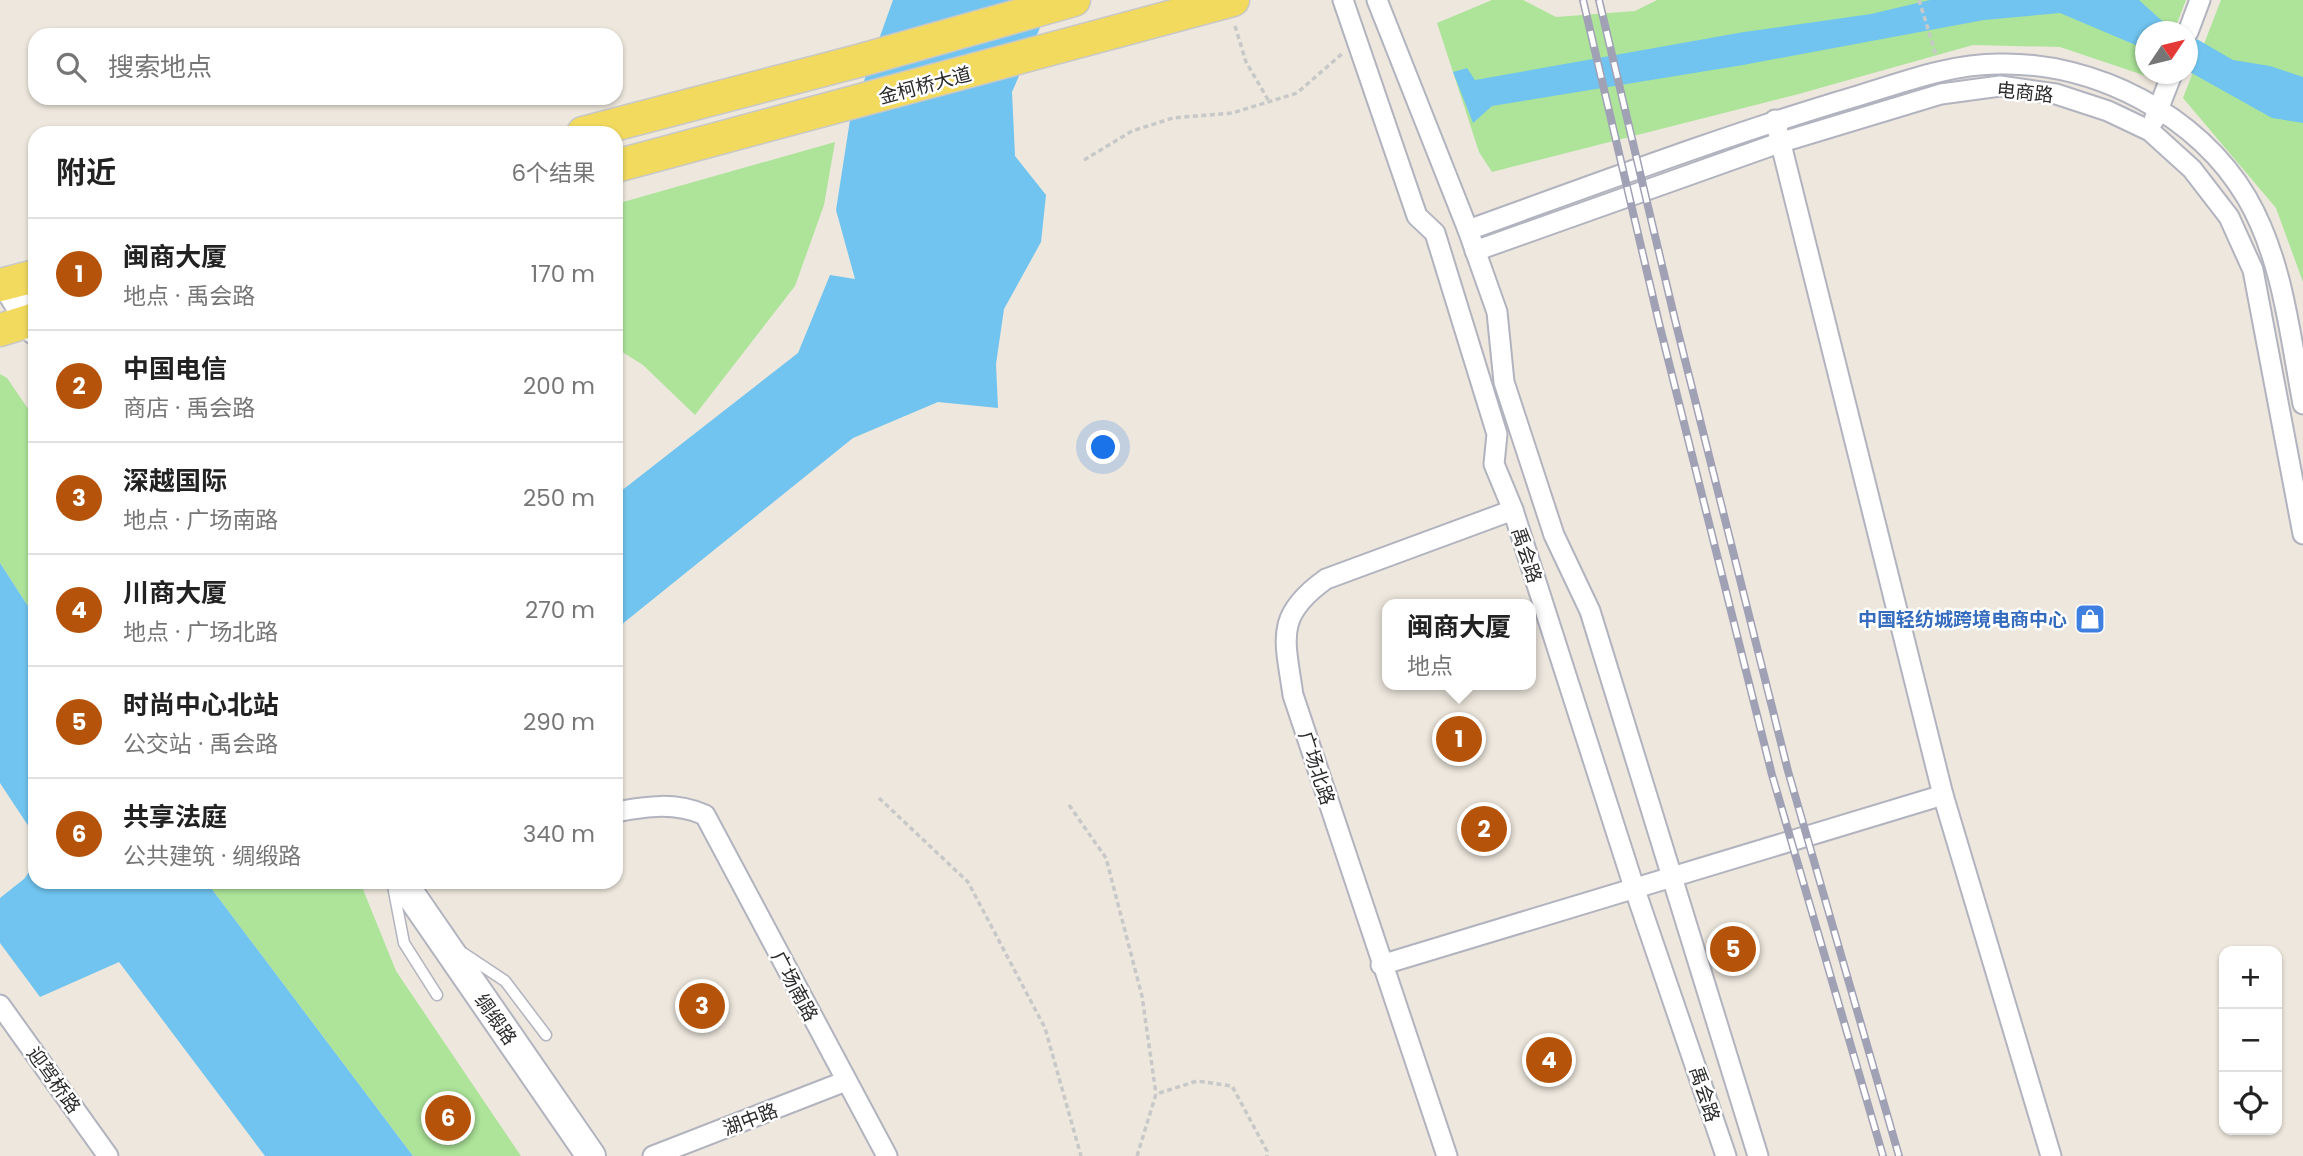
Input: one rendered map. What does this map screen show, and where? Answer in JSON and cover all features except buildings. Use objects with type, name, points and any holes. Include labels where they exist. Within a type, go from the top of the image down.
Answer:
[{"type":"main road","points":[[610,126],[858,61],[1074,0]]},
{"type":"main road","name":"金柯桥大道","points":[[623,164],[1231,1]]},
{"type":"street","name":"禹会路","points":[[1343,0],[1417,216],[1435,233],[1497,434],[1494,464],[1513,510],[1634,887],[1726,1156]]},
{"type":"street","name":"禹会路","points":[[1377,0],[1468,230],[1497,312],[1504,382],[1554,535],[1590,611],[1758,1156]]},
{"type":"street","points":[[2192,21],[2200,0]]},
{"type":"street","name":"电商路","points":[[1468,230],[1775,120],[1955,68],[2000,63],[2060,70],[2108,86],[2159,108],[2205,142],[2248,199],[2278,273],[2303,404]]},
{"type":"street","points":[[2150,131],[2168,84]]},
{"type":"street","name":"电商路","points":[[1475,251],[1779,143],[1941,94],[2000,86],[2056,94],[2108,111],[2150,131],[2192,169],[2229,217],[2253,271],[2303,534]]},
{"type":"street","points":[[1775,120],[1943,795],[2051,1156]]},
{"type":"street","points":[[10,279],[25,325]]},
{"type":"street","name":"广场北路","points":[[1447,1156],[1293,695],[1285,641],[1289,616],[1304,595],[1326,579],[1513,510]]},
{"type":"street","points":[[1381,965],[1943,795]]},
{"type":"street","name":"广场南路","points":[[623,811],[643,807],[682,806],[705,815],[887,1156]]},
{"type":"street","name":"绸缎路","points":[[410,889],[440,938],[591,1156]]},
{"type":"street","name":"迎驾桥路","points":[[0,1005],[108,1156]]},
{"type":"street","name":"湖中路","points":[[653,1156],[846,1081]]},
{"type":"lane","points":[[407,889],[404,943],[437,995]]},
{"type":"lane","points":[[440,938],[505,981],[545,1035]]},
{"type":"path","points":[[1919,0],[1933,45]]},
{"type":"path","points":[[1231,1],[1246,62],[1270,103]]},
{"type":"path","points":[[1084,160],[1132,131],[1173,118],[1232,113],[1297,93],[1357,39]]},
{"type":"path","points":[[879,798],[968,882],[1045,1028],[1081,1156]]},
{"type":"path","points":[[1069,805],[1106,858],[1142,996],[1156,1094],[1137,1156]]},
{"type":"path","points":[[1156,1094],[1197,1081],[1232,1086],[1268,1151],[1267,1156]]},
{"type":"green space","points":[[1492,0],[1523,0],[1556,17],[1635,11],[1657,0],[2186,0],[2178,21],[2135,21],[2135,72],[2060,47],[1973,45],[1795,95],[1492,172],[1479,152],[1437,23]]},
{"type":"green space","points":[[2221,0],[2303,0],[2303,282],[2276,208],[2183,98],[2188,84],[2198,84],[2198,59]]},
{"type":"green space","points":[[835,142],[824,205],[795,286],[695,415],[643,365],[623,352],[623,202]]},
{"type":"green space","points":[[0,374],[7,378],[28,409],[28,606],[0,563]]},
{"type":"green space","points":[[212,889],[363,889],[396,971],[521,1156],[413,1156]]},
{"type":"water","points":[[893,0],[1052,0],[1012,92],[1015,156],[1046,195],[1041,242],[1004,309],[996,364],[998,408],[938,402],[853,438],[623,623],[623,490],[798,353],[830,275],[855,279],[836,210],[850,120]]},
{"type":"water","points":[[1930,0],[2139,0],[2163,21],[2135,21],[2135,45],[2060,13],[1984,20],[1743,65],[1492,106],[1473,123],[1453,72],[1467,68],[1475,80],[1744,32],[1871,14]]},
{"type":"water","points":[[2198,40],[2233,60],[2270,66],[2303,77],[2303,123],[2272,118],[2198,77]]},
{"type":"water","points":[[0,563],[28,606],[28,825],[0,783]]},
{"type":"water","points":[[28,874],[28,889],[212,889],[413,1156],[265,1156],[119,962],[40,997],[0,943],[0,898]]},
{"type":"railway","points":[[1583,0],[1659,323],[1772,775],[1883,1156]]},
{"type":"railway","points":[[1599,0],[1675,320],[1788,771],[1899,1156]]},
{"type":"place","name":"中国轻纺城跨境电商中心","points":[[2090,619]]},
{"type":"place","name":"闽商大厦","points":[[1459,739]]},
{"type":"place","name":"中国电信","points":[[1484,829]]},
{"type":"place","name":"时尚中心北站","points":[[1733,949]]},
{"type":"place","name":"深越国际","points":[[702,1006]]},
{"type":"place","name":"川商大厦","points":[[1549,1060]]},
{"type":"place","name":"共享法庭","points":[[448,1118]]}]
